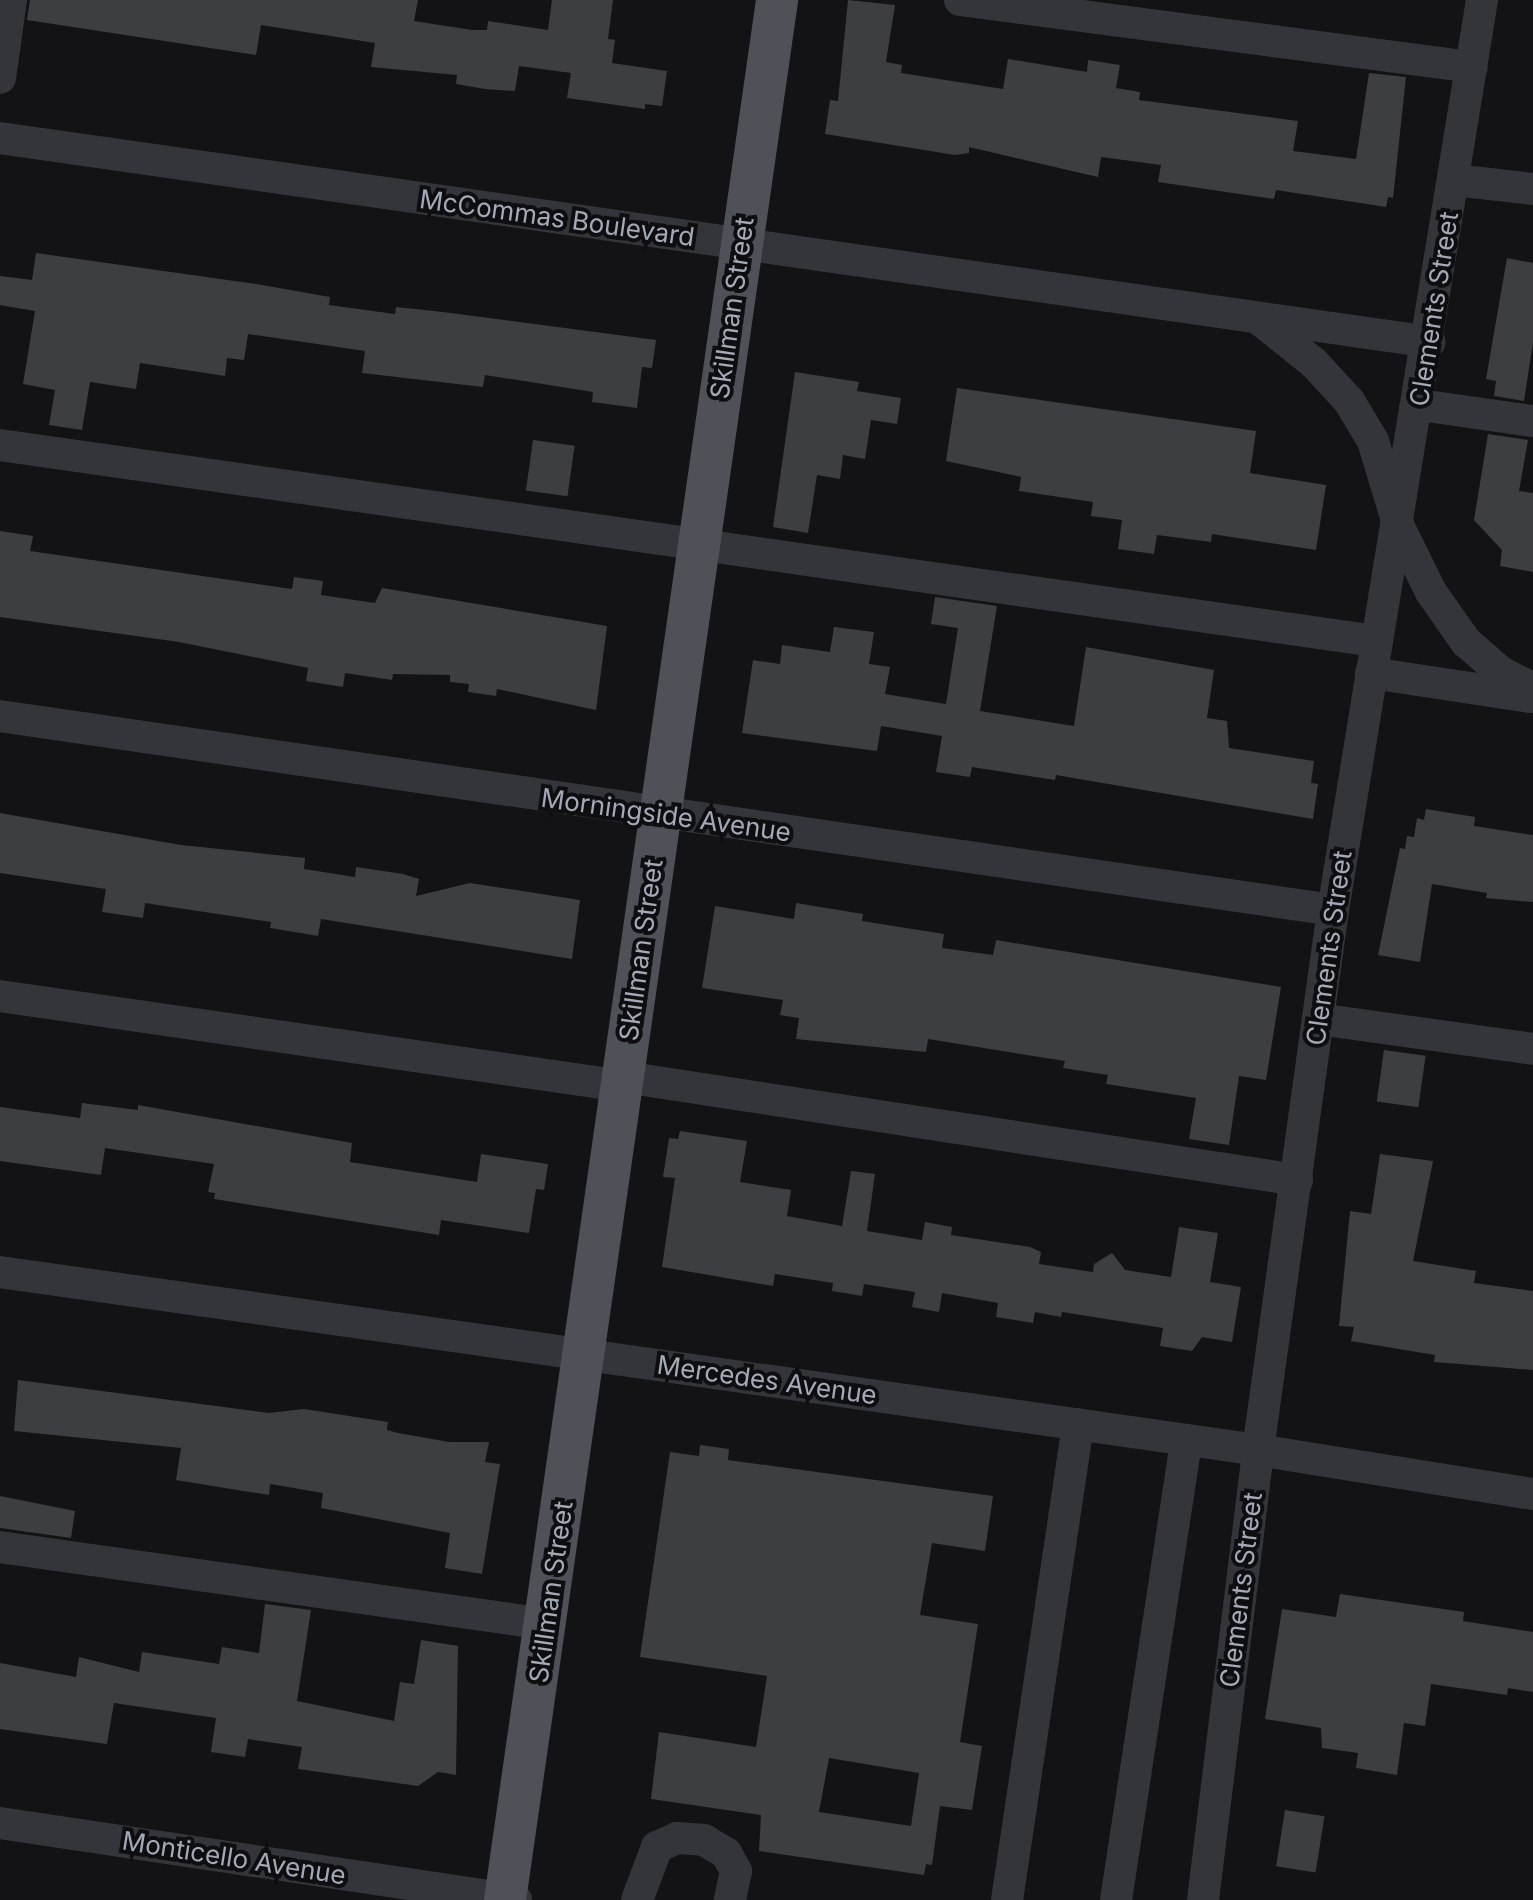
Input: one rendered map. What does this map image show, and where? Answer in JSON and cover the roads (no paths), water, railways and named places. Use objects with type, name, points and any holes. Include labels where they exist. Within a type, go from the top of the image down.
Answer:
[{"type":"main road","name":"Skillman Street","points":[[509,1899],[697,545],[777,0]]},
{"type":"street","points":[[0,78],[11,0]]},
{"type":"street","points":[[960,0],[1472,67]]},
{"type":"street","name":"Clements Street","points":[[1203,1900],[1258,1450],[1333,910],[1376,641],[1420,405],[1482,0]]},
{"type":"street","name":"McCommas Boulevard","points":[[0,138],[1430,342]]},
{"type":"street","points":[[1454,180],[1533,189]]},
{"type":"street","points":[[1257,317],[1314,363],[1349,401],[1373,441],[1399,527],[1431,592],[1466,642],[1502,673],[1533,688]]},
{"type":"street","points":[[1420,405],[1533,421]]},
{"type":"street","points":[[0,445],[1376,641]]},
{"type":"street","points":[[1371,673],[1533,697]]},
{"type":"street","name":"Morningside Avenue","points":[[0,716],[1333,910]]},
{"type":"street","points":[[0,996],[1297,1180]]},
{"type":"street","points":[[1318,1019],[1533,1049]]},
{"type":"street","name":"Mercedes Avenue","points":[[0,1272],[1258,1450],[1533,1494]]},
{"type":"street","points":[[1007,1900],[1078,1424]]},
{"type":"street","points":[[1116,1900],[1186,1440]]},
{"type":"street","points":[[0,1547],[546,1624]]},
{"type":"street","name":"Monticello Avenue","points":[[0,1823],[509,1899]]},
{"type":"street","points":[[637,1900],[657,1847],[677,1838],[704,1840],[726,1853],[736,1871],[730,1900]]}]
